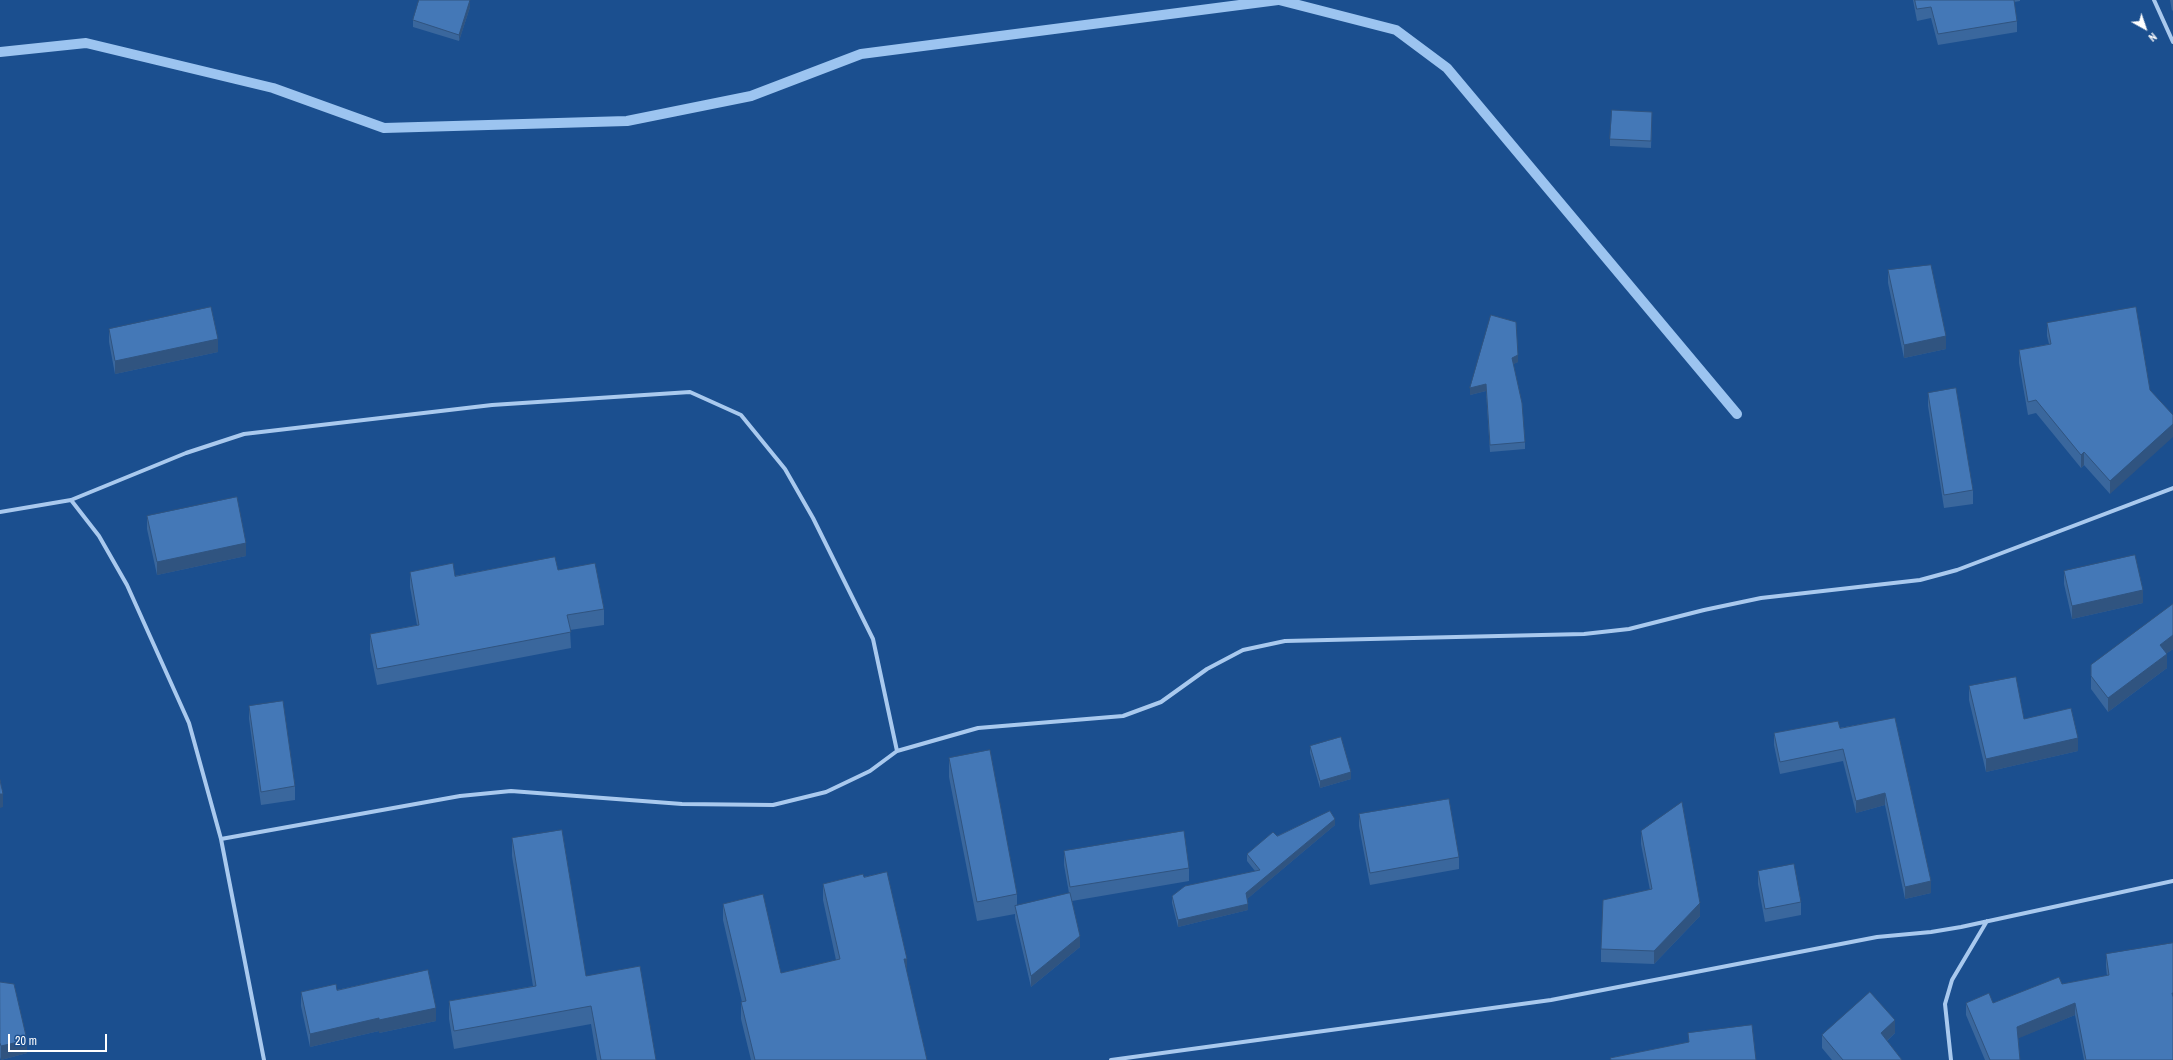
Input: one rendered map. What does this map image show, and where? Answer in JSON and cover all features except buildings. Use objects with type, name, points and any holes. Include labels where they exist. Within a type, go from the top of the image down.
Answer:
[{"type":"street","points":[[2154,0],[2173,42]]},
{"type":"street","points":[[0,512],[71,500],[186,453],[244,434],[492,405],[690,392],[741,415],[785,469],[813,518],[873,639],[897,751]]},
{"type":"street","points":[[221,839],[460,796],[511,792],[682,804],[773,805],[826,792],[870,771],[897,751],[978,728],[1123,716],[1161,702],[1207,669],[1243,650],[1285,641],[1584,634],[1629,629],[1704,610],[1761,598],[1920,580],[1957,570],[2173,488]]},
{"type":"street","points":[[71,500],[99,536],[127,585],[188,723],[221,839],[264,1060]]},
{"type":"street","points":[[1111,1060],[1551,1000],[1877,937],[1931,932],[2173,881]]},
{"type":"street","points":[[1951,1060],[1945,1004],[1952,980],[1987,921]]},
{"type":"waterway","points":[[0,52],[86,43],[273,88],[384,128],[627,121],[751,96],[861,54],[1278,0]]},
{"type":"waterway","points":[[1279,0],[1396,30],[1447,68],[1737,414]]}]
